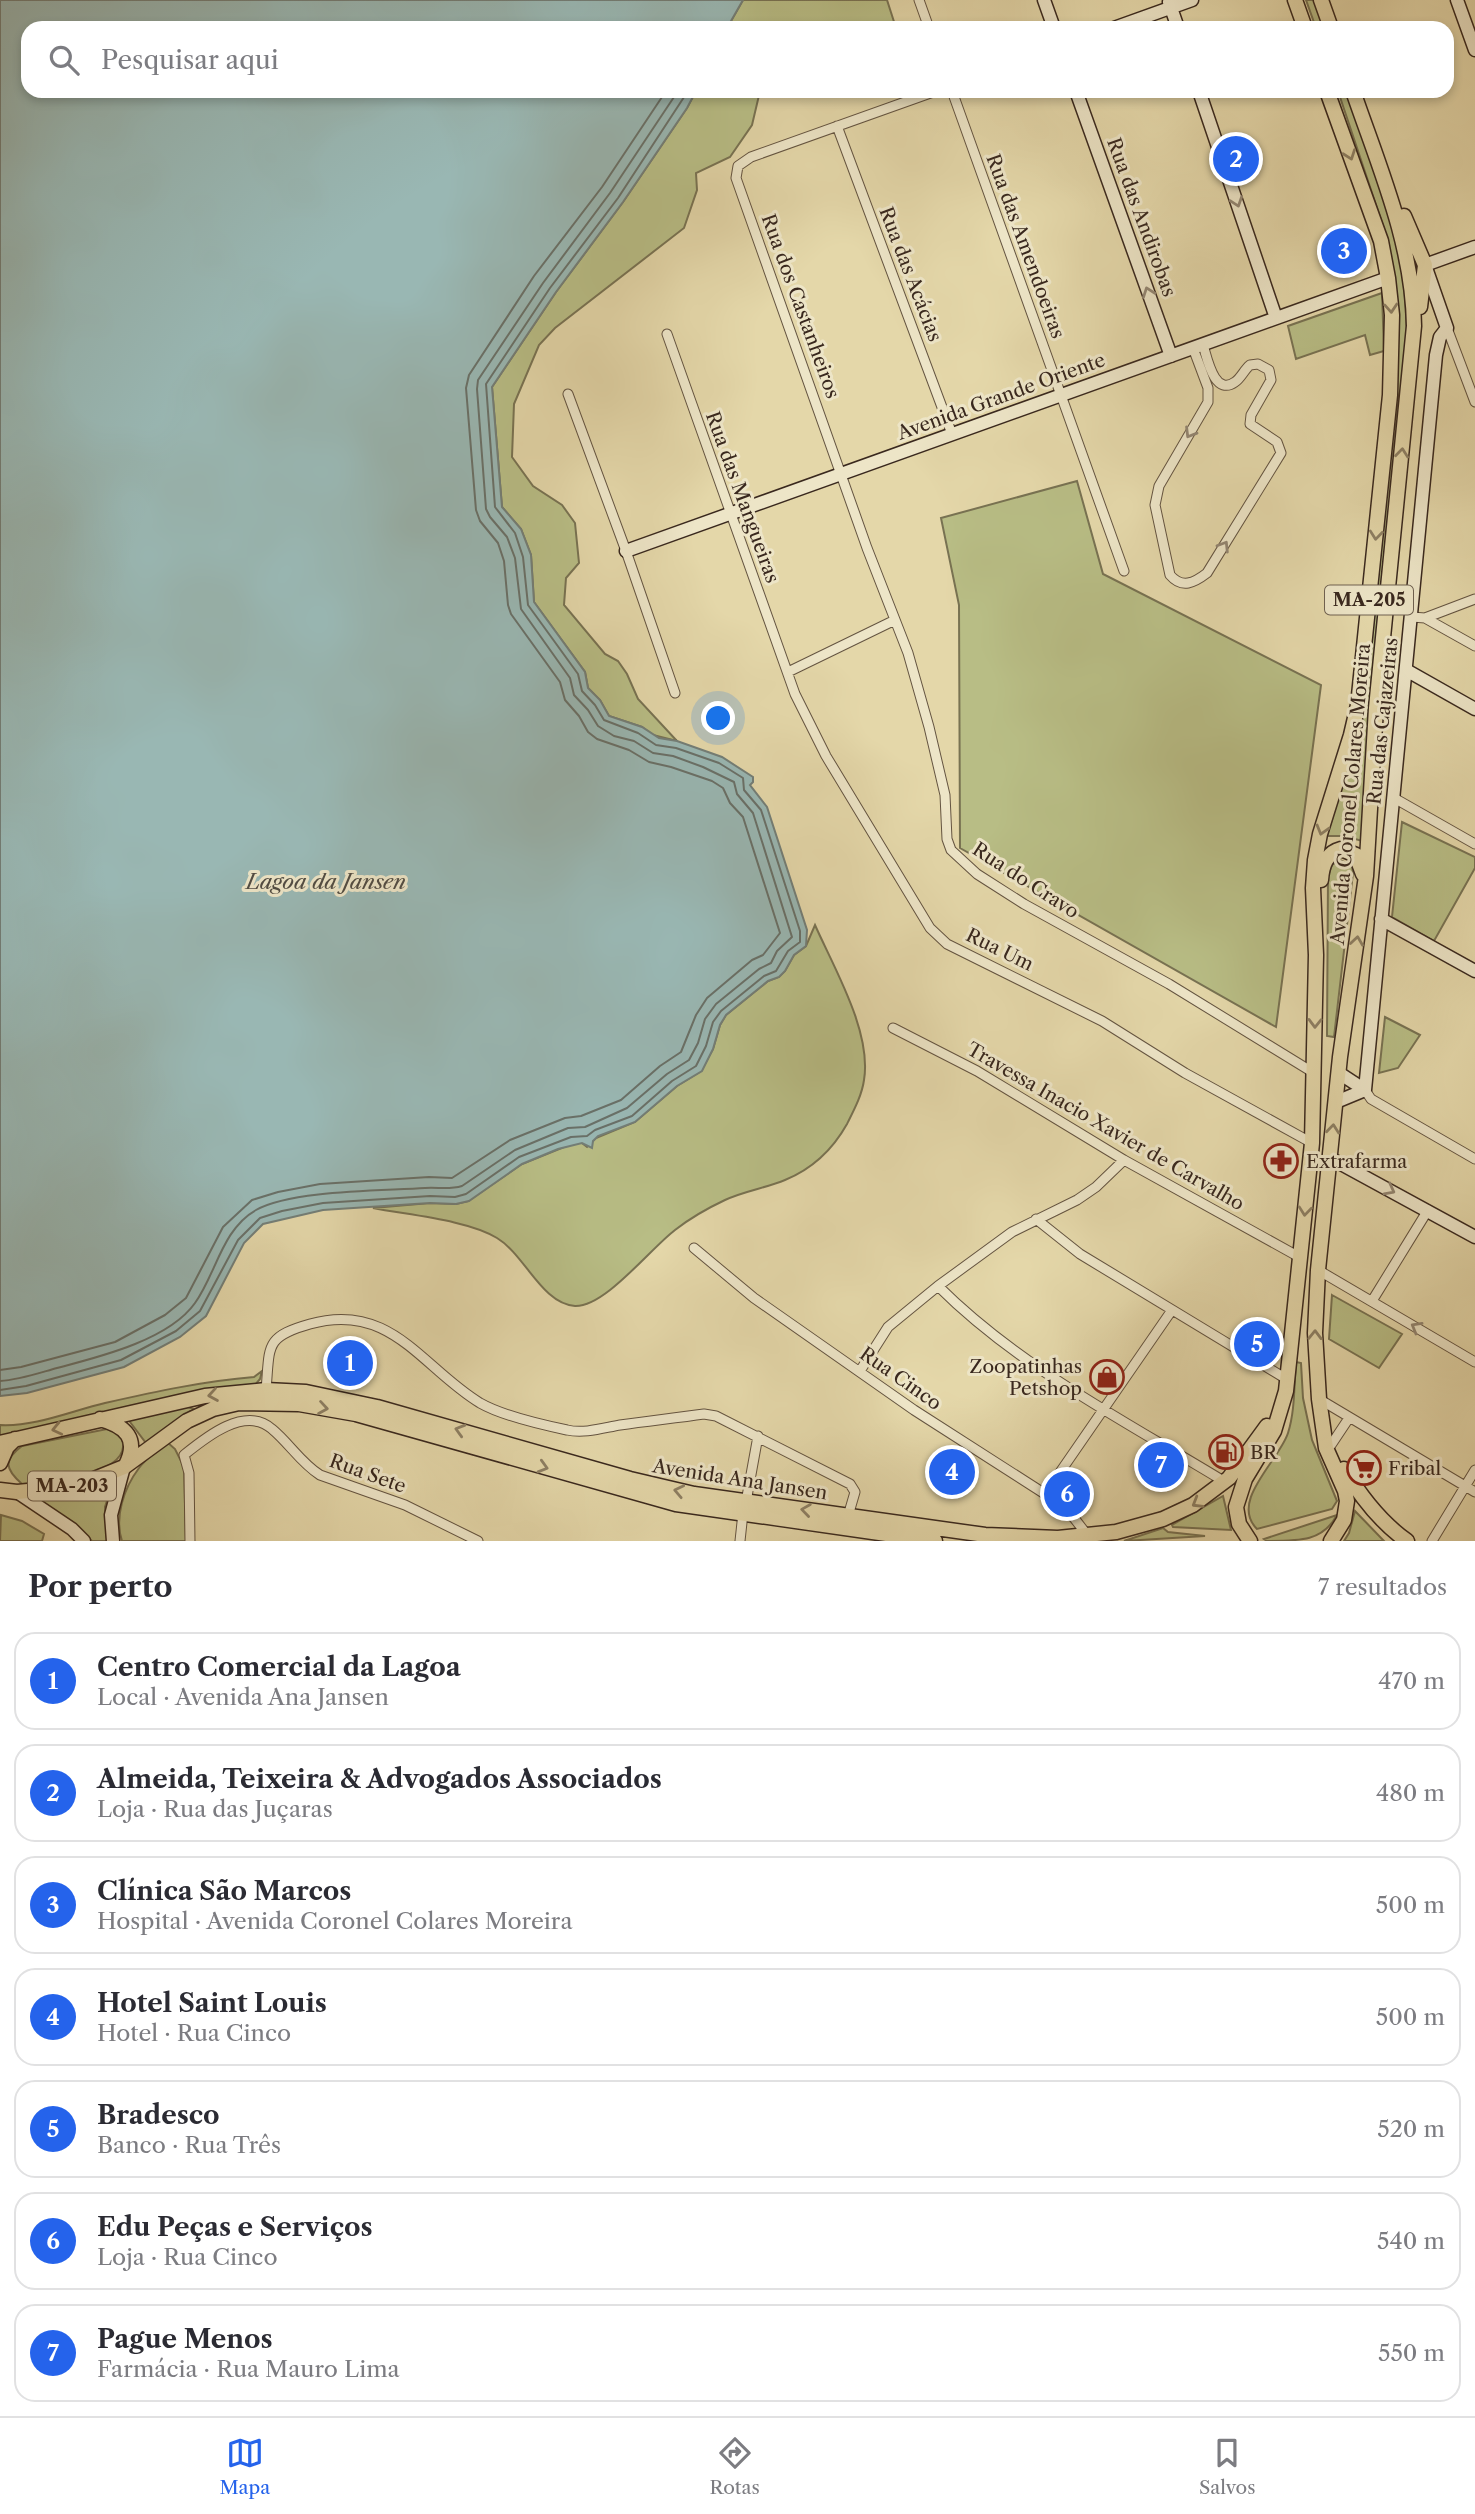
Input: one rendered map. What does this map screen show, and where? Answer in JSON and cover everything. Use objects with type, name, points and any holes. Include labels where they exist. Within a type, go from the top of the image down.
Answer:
[{"type":"main road","points":[[1295,0],[1302,21]]},
{"type":"main road","points":[[1321,0],[1328,21]]},
{"type":"main road","name":"Avenida Coronel Colares Moreira","points":[[1250,1541],[1239,1524],[1236,1507],[1245,1479],[1269,1441],[1287,1387],[1312,1143],[1316,955],[1312,888],[1315,860],[1320,834],[1354,722],[1361,678],[1390,395],[1392,333],[1388,278],[1381,241],[1330,98]]},
{"type":"main road","name":"Avenida Coronel Colares Moreira","points":[[1331,1541],[1344,1520],[1347,1502],[1345,1491],[1326,1448],[1318,1399],[1315,1333],[1318,1270],[1339,1073],[1364,887],[1375,722],[1413,346],[1414,310],[1403,240],[1355,98]]},
{"type":"main road","points":[[1389,195],[1403,215],[1425,265],[1413,346]]},
{"type":"main road","points":[[1316,955],[1321,876],[1324,864],[1331,854],[1344,849],[1356,855],[1362,867],[1364,887]]},
{"type":"main road","name":"Avenida Ana Jansen","points":[[125,1466],[187,1421],[213,1409],[239,1403],[299,1404],[356,1414],[657,1500],[848,1516],[985,1535],[1058,1538],[1088,1536],[1142,1526],[1180,1512],[1204,1499],[1225,1482],[1251,1451],[1287,1387]]},
{"type":"main road","name":"Avenida Ana Jansen","points":[[0,1443],[205,1396],[266,1390],[331,1396],[647,1484],[745,1508],[929,1541]]},
{"type":"main road","points":[[1318,1399],[1331,1446],[1348,1477],[1384,1522],[1407,1541]]},
{"type":"main road","name":"MA-203","points":[[0,1475],[10,1491],[70,1486],[125,1466],[131,1450],[128,1436],[118,1425],[100,1419]]},
{"type":"main road","points":[[0,1463],[7,1447],[15,1439]]},
{"type":"street","points":[[919,0],[926,21]]},
{"type":"street","points":[[1044,0],[1052,21]]},
{"type":"street","points":[[1130,21],[1170,4],[1192,0]]},
{"type":"street","points":[[1457,0],[1475,50]]},
{"type":"street","points":[[1170,4],[1176,21]]},
{"type":"street","points":[[837,126],[916,98]]},
{"type":"street","name":"Rua das Amendoeiras","points":[[955,98],[1124,571]]},
{"type":"street","name":"Rua das Andirobas","points":[[1079,98],[1171,356]]},
{"type":"street","points":[[1201,98],[1276,318]]},
{"type":"street","name":"Rua dos Castanheiros","points":[[837,126],[751,157],[738,166],[736,178],[842,473]]},
{"type":"street","name":"Rua das Acácias","points":[[837,126],[953,434]]},
{"type":"street","points":[[1475,247],[1425,265],[1475,402]]},
{"type":"street","name":"Avenida Grande Oriente","points":[[626,551],[1388,278]]},
{"type":"street","name":"Rua das Cajazeiras","points":[[1365,1090],[1406,670],[1418,617],[1436,355],[1440,337],[1447,328]]},
{"type":"street","name":"Rua das Mangueiras","points":[[667,334],[788,672]]},
{"type":"street","points":[[1198,346],[1220,384],[1234,383],[1251,365],[1258,364],[1269,370],[1271,380],[1251,415],[1250,424],[1277,442],[1281,453],[1207,573],[1195,582],[1184,584],[1170,575],[1155,499],[1159,486],[1208,402],[1208,388],[1198,346]]},
{"type":"street","points":[[568,394],[675,693]]},
{"type":"street","name":"Rua do Cravo","points":[[842,473],[867,548],[908,653],[945,795],[947,839],[951,850],[977,874],[1024,904],[1169,984],[1314,1073]]},
{"type":"street","points":[[1418,617],[1475,599]]},
{"type":"street","points":[[1418,617],[1475,646]]},
{"type":"street","points":[[788,672],[895,620]]},
{"type":"street","points":[[1406,670],[1475,709]]},
{"type":"street","name":"Rua Um","points":[[788,672],[795,694],[826,757],[923,917],[939,938],[1102,1021],[1185,1073],[1312,1143]]},
{"type":"street","points":[[1394,798],[1475,844]]},
{"type":"street","points":[[1381,919],[1475,971]]},
{"type":"street","name":"Travessa Inacio Xavier de Carvalho","points":[[892,1028],[977,1071],[1124,1160],[1301,1258]]},
{"type":"street","points":[[1339,1073],[1365,1090],[1371,1098],[1475,1159]]},
{"type":"street","points":[[1336,1102],[1365,1090]]},
{"type":"street","points":[[1330,1158],[1475,1237]]},
{"type":"street","points":[[860,1371],[888,1327],[938,1286],[997,1241],[1077,1200],[1096,1187],[1124,1160]]},
{"type":"street","points":[[1372,1301],[1428,1210]]},
{"type":"street","points":[[1036,1219],[1080,1254],[1172,1310],[1287,1387]]},
{"type":"street","name":"Rua Cinco","points":[[694,1248],[754,1298],[914,1410],[1045,1494],[1074,1518],[1088,1536]]},
{"type":"street","points":[[1318,1270],[1475,1362]]},
{"type":"street","points":[[938,1286],[979,1324],[1031,1362],[1225,1482]]},
{"type":"street","points":[[1045,1494],[1172,1310]]},
{"type":"street","points":[[266,1390],[268,1359],[273,1344],[285,1331],[338,1319],[363,1322],[397,1336],[484,1405],[549,1426],[576,1432],[704,1414],[716,1416],[854,1487],[848,1516]]},
{"type":"street","points":[[1318,1399],[1475,1492]]},
{"type":"street","points":[[1331,1446],[1349,1418]]},
{"type":"street","name":"Rua Sete","points":[[190,1541],[189,1472],[184,1455],[221,1428],[251,1421],[263,1423],[275,1431],[310,1469],[320,1475],[405,1505],[478,1541]]},
{"type":"street","points":[[740,1541],[758,1436]]},
{"type":"street","points":[[113,1541],[111,1516],[125,1466]]},
{"type":"street","points":[[1432,1541],[1475,1470]]},
{"type":"street","points":[[10,1491],[72,1529],[84,1541]]},
{"type":"green space","points":[[743,0],[887,0],[894,21],[731,21]]},
{"type":"green space","points":[[1306,0],[1318,0],[1325,21],[1314,21]]},
{"type":"green space","points":[[692,98],[758,98],[752,125],[730,157],[696,173],[697,190],[684,228],[555,328],[539,345],[514,404],[512,457],[533,486],[562,505],[575,523],[579,563],[566,578],[564,605],[605,654],[618,661],[638,699],[677,741],[653,735],[642,727],[609,716],[600,700],[588,688],[585,672],[534,602],[531,555],[521,529],[502,507],[492,387]]},
{"type":"green space","points":[[1340,98],[1351,98],[1396,239],[1404,280],[1407,333],[1362,841],[1345,836],[1327,836],[1364,710],[1396,392],[1387,238]]},
{"type":"green space","points":[[1382,293],[1384,351],[1370,355],[1365,335],[1296,359],[1288,326]]},
{"type":"green space","points":[[1077,481],[1103,574],[1321,685],[1276,1027],[960,848],[959,605],[941,518]]},
{"type":"green space","points":[[1402,822],[1475,857],[1475,868],[1434,941],[1392,917]]},
{"type":"green space","points":[[1340,860],[1352,866],[1353,873],[1334,1037],[1327,1036],[1328,876],[1332,865]]},
{"type":"green space","points":[[815,925],[850,1001],[865,1061],[861,1091],[847,1124],[828,1150],[804,1170],[778,1183],[732,1197],[699,1214],[680,1226],[627,1276],[600,1297],[587,1304],[575,1306],[553,1297],[507,1246],[485,1232],[454,1222],[373,1208],[430,1203],[456,1204],[468,1201],[522,1164],[574,1143],[582,1143],[587,1147],[596,1138],[635,1122],[677,1086],[701,1071],[726,1015],[768,981],[779,977],[785,971],[794,955],[806,946]]},
{"type":"green space","points":[[1385,1017],[1420,1035],[1398,1068],[1379,1073]]},
{"type":"green space","points":[[1332,1295],[1402,1334],[1379,1368],[1329,1339]]},
{"type":"green space","points":[[1296,1362],[1301,1363],[1303,1398],[1312,1440],[1337,1501],[1332,1509],[1257,1529],[1250,1518],[1249,1506],[1252,1494],[1288,1433]]},
{"type":"green space","points":[[262,1371],[255,1385],[0,1436],[0,1425],[26,1424],[179,1387],[254,1377]]},
{"type":"green space","points":[[184,1405],[193,1409],[146,1443],[127,1418]]},
{"type":"green space","points":[[107,1429],[121,1437],[123,1447],[119,1457],[96,1471],[63,1480],[22,1484],[12,1474],[8,1465],[9,1460],[22,1446]]},
{"type":"green space","points":[[167,1442],[175,1449],[184,1467],[186,1541],[122,1541],[120,1513],[129,1484],[142,1464]]},
{"type":"green space","points":[[115,1477],[105,1507],[107,1541],[92,1541],[74,1524],[37,1499],[38,1496]]},
{"type":"green space","points":[[1223,1496],[1231,1530],[1173,1527],[1172,1525]]},
{"type":"green space","points":[[1355,1511],[1384,1541],[1344,1541]]},
{"type":"green space","points":[[1,1515],[22,1521],[44,1534],[42,1541],[0,1541]]},
{"type":"green space","points":[[1337,1515],[1325,1530],[1310,1538],[1279,1541],[1264,1539]]},
{"type":"green space","points":[[1163,1528],[1168,1532],[1205,1536],[1124,1541]]},
{"type":"water","name":"Lagoa da Jansen","points":[[0,0],[743,0],[731,21],[21,21],[21,98],[692,98],[623,202],[556,292],[492,387],[502,507],[521,529],[531,555],[534,602],[585,672],[588,688],[600,700],[609,716],[642,727],[659,738],[677,741],[722,757],[753,777],[750,785],[767,807],[807,930],[806,946],[794,955],[785,971],[779,977],[768,981],[726,1015],[702,1071],[677,1086],[635,1122],[598,1136],[593,1141],[592,1148],[582,1143],[558,1149],[522,1164],[469,1201],[456,1204],[430,1203],[323,1210],[263,1224],[244,1243],[206,1316],[180,1337],[124,1367],[27,1393],[0,1396]]},
{"type":"place","name":"Almeida, Teixeira & Advogados Associados","points":[[1236,159]]},
{"type":"place","name":"Clínica São Marcos","points":[[1344,251]]},
{"type":"place","name":"Extrafarma","points":[[1281,1161]]},
{"type":"place","name":"Bradesco","points":[[1257,1344]]},
{"type":"place","name":"Centro Comercial da Lagoa","points":[[350,1363]]},
{"type":"place","name":"Zoopatinhas Petshop","points":[[1107,1377]]},
{"type":"place","name":"BR","points":[[1226,1452]]},
{"type":"place","name":"Pague Menos","points":[[1161,1465]]},
{"type":"place","name":"Fribal","points":[[1364,1468]]},
{"type":"place","name":"Hotel Saint Louis","points":[[952,1472]]},
{"type":"place","name":"Edu Peças e Serviços","points":[[1067,1494]]}]
